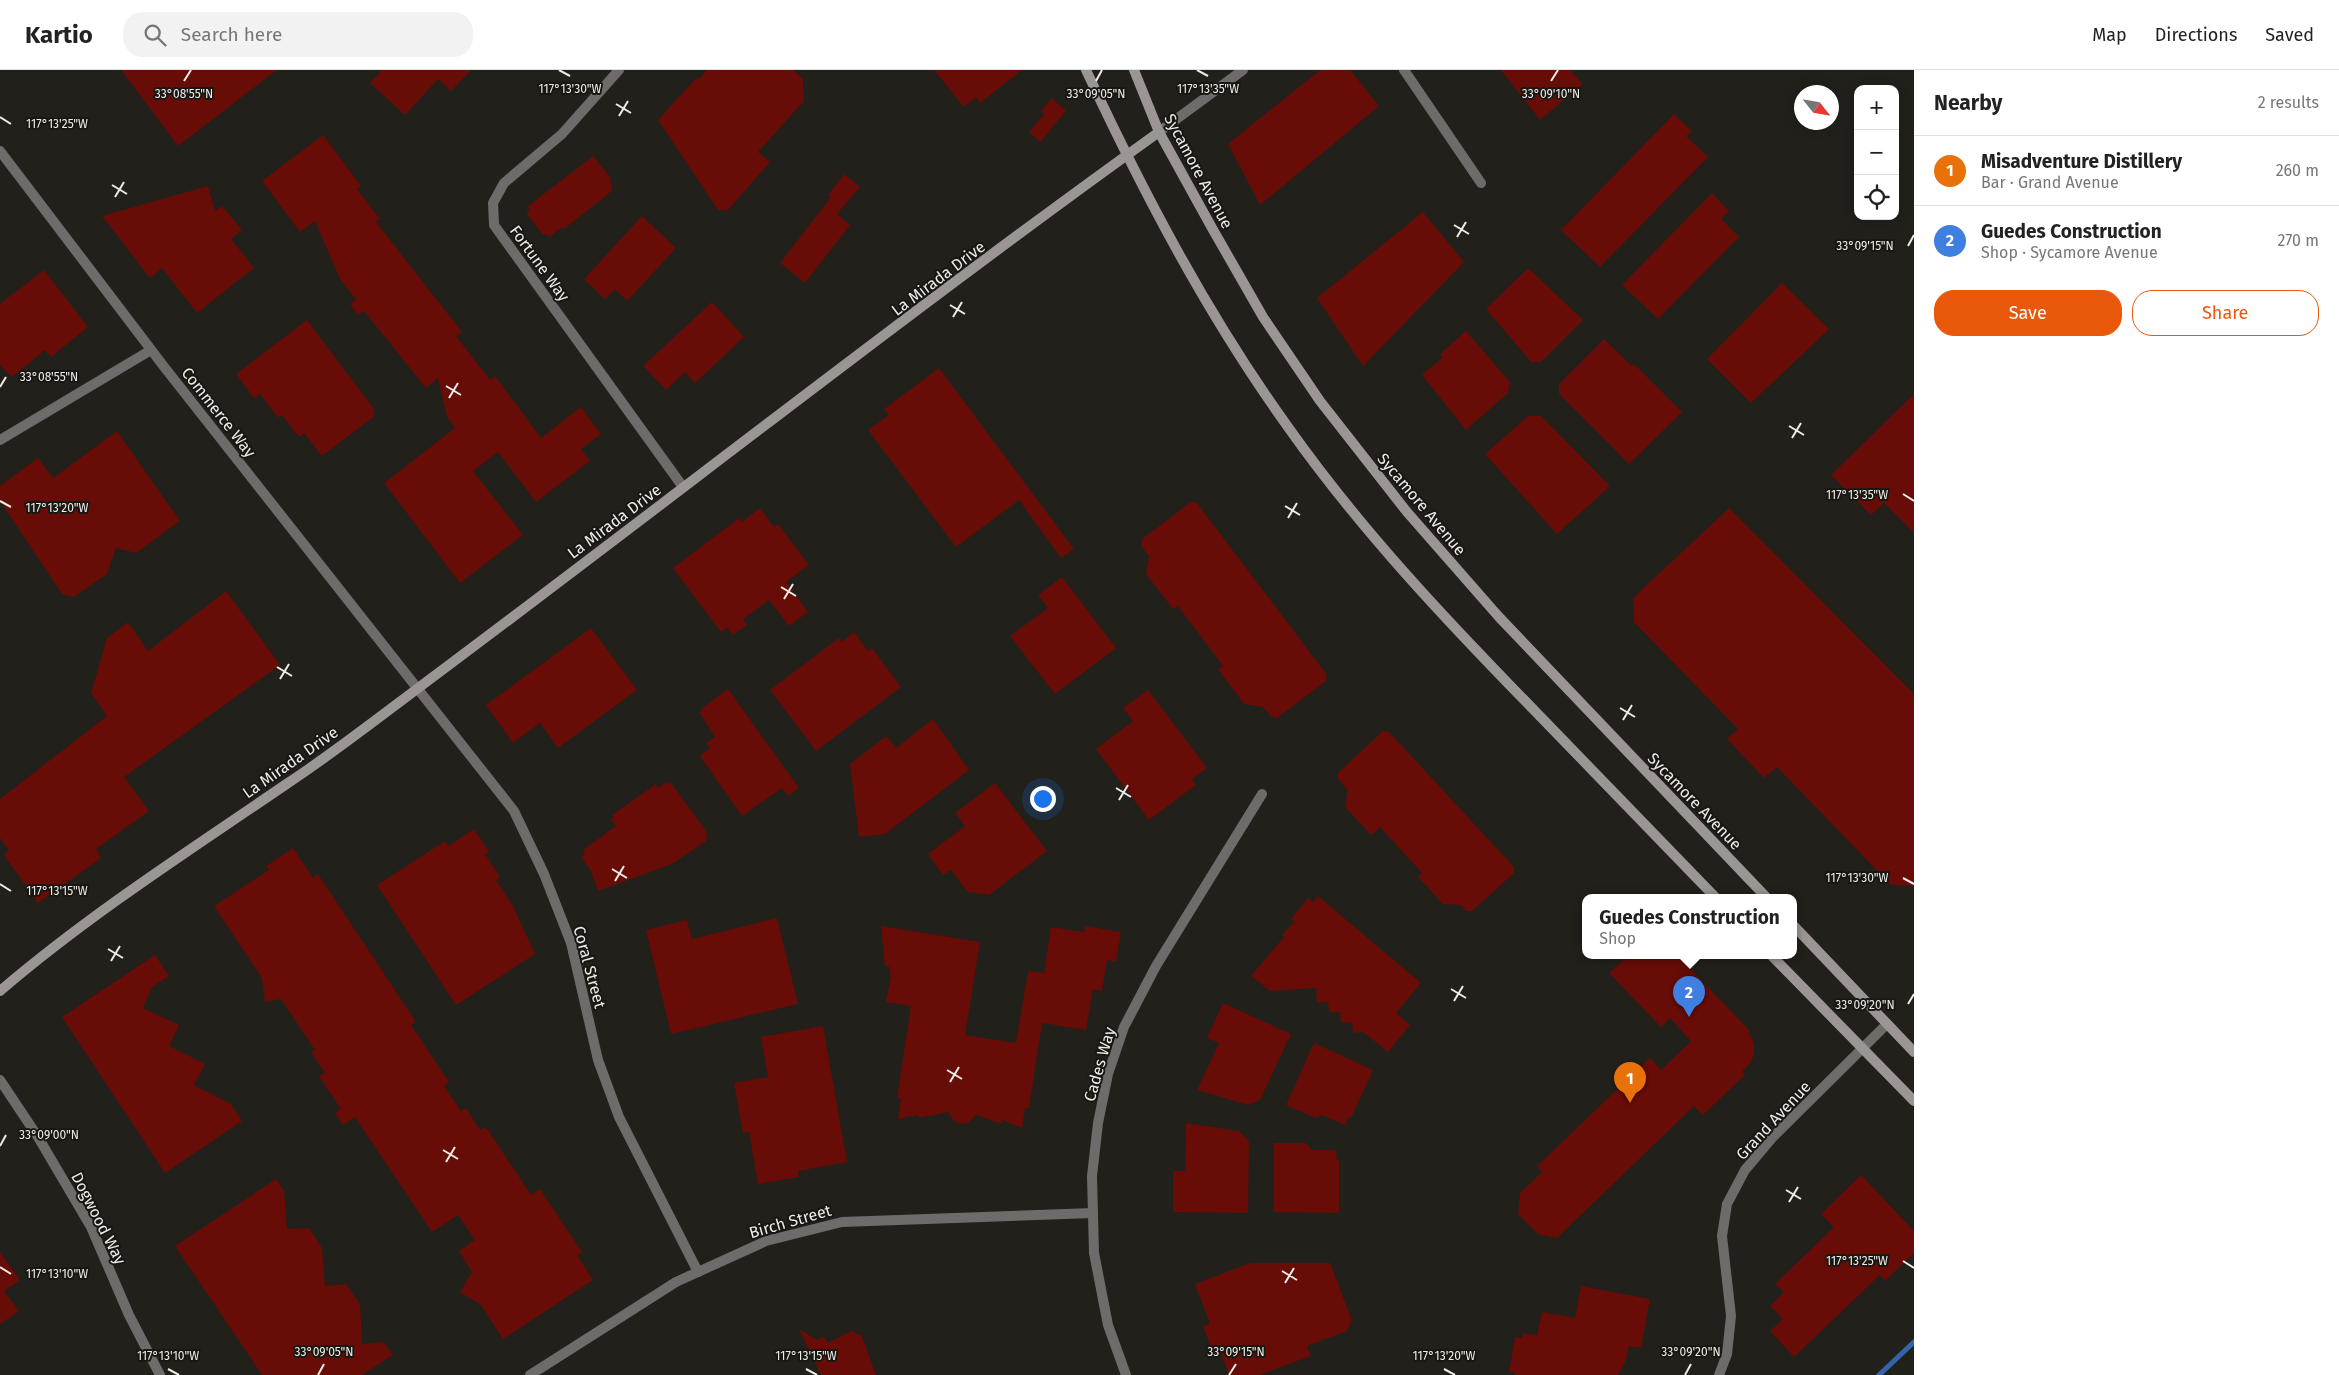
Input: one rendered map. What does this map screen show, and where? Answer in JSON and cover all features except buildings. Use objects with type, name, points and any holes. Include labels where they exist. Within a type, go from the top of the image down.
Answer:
[{"type":"main road","points":[[1086,70],[1126,156],[1180,256],[1231,344],[1288,428],[1372,536],[1468,643],[1712,894]]},
{"type":"main road","name":"Sycamore Avenue","points":[[1134,70],[1159,132],[1263,317],[1320,401],[1407,512],[1499,617],[1763,894]]},
{"type":"main road","name":"La Mirada Drive","points":[[0,991],[39,958],[156,872],[293,780],[417,689],[683,487],[1159,132]]},
{"type":"main road","points":[[1797,929],[1914,1052]]},
{"type":"main road","points":[[1775,959],[1914,1101]]},
{"type":"street","name":"Fortune Way","points":[[619,70],[562,134],[504,183],[493,203],[494,225],[683,487]]},
{"type":"street","name":"La Mirada Drive","points":[[1159,132],[1243,70]]},
{"type":"street","points":[[1404,70],[1481,184]]},
{"type":"street","name":"Commerce Way","points":[[0,151],[151,350],[417,689]]},
{"type":"street","points":[[0,440],[151,350]]},
{"type":"street","name":"Coral Street","points":[[417,689],[514,812],[544,874],[572,943],[598,1060],[619,1118],[698,1272]]},
{"type":"street","name":"Cades Way","points":[[1126,1375],[1106,1316],[1094,1253],[1092,1176],[1098,1123],[1108,1074],[1124,1027],[1156,966],[1262,794]]},
{"type":"street","name":"Grand Avenue","points":[[1719,1375],[1727,1354],[1731,1316],[1722,1236],[1727,1204],[1745,1170],[1772,1138],[1887,1024]]},
{"type":"street","name":"Dogwood Way","points":[[0,1080],[38,1137],[91,1227],[129,1315],[160,1375]]},
{"type":"street","name":"Birch Street","points":[[530,1375],[676,1282],[766,1241],[842,1222],[1093,1212]]},
{"type":"waterway","points":[[1879,1375],[1914,1342]]},
{"type":"place","name":"Guedes Construction","points":[[1689,1017]]},
{"type":"place","name":"Misadventure Distillery","points":[[1630,1103]]}]
